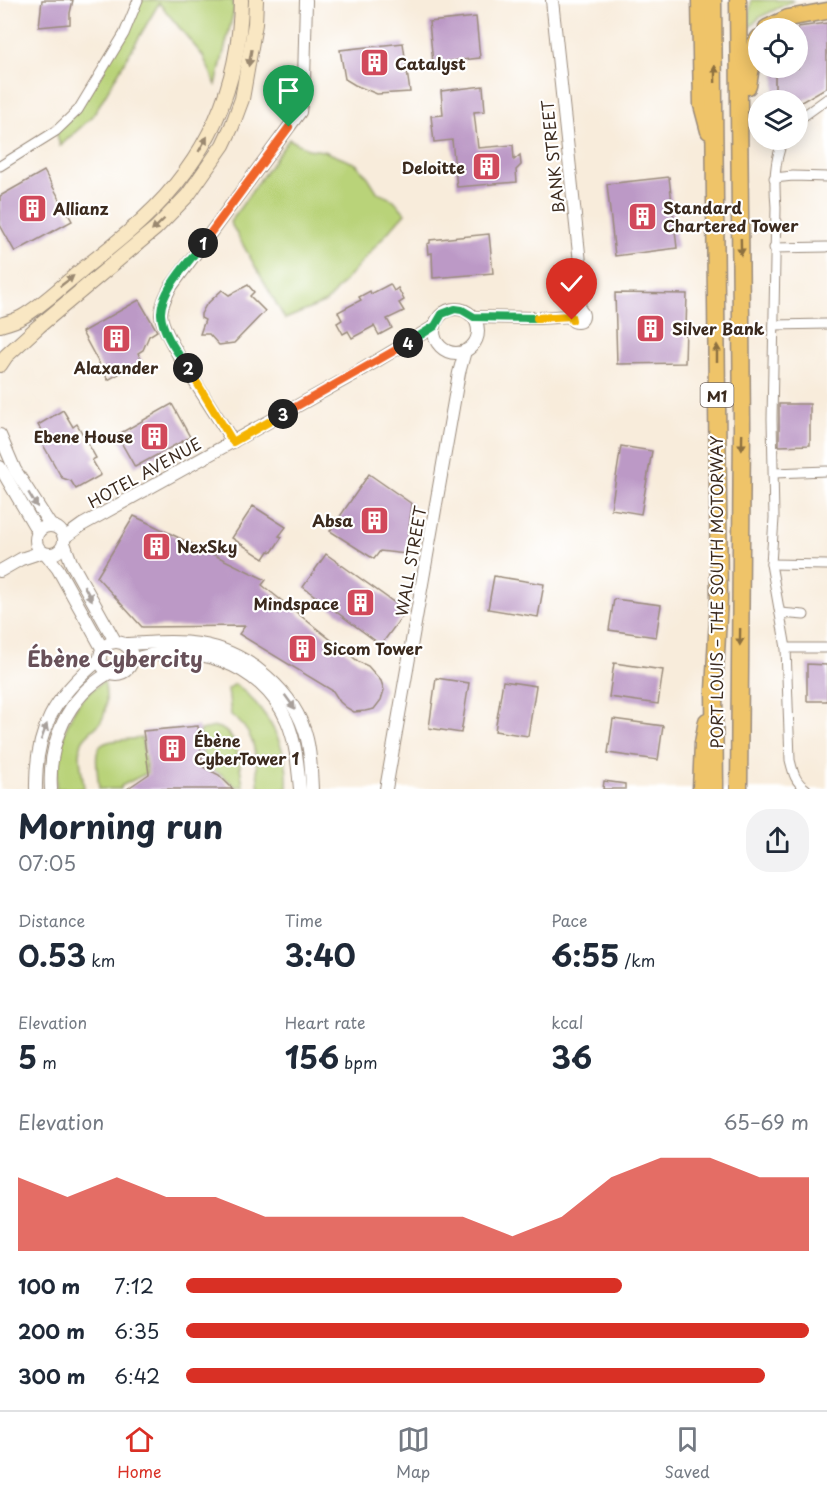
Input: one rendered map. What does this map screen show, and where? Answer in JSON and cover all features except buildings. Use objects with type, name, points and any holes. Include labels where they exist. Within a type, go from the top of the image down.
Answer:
[{"type":"highway","points":[[700,0],[702,105],[716,155]]},
{"type":"highway","name":"PORT LOUIS – THE SOUTH MOTORWAY","points":[[713,0],[719,599],[714,690],[715,789]]},
{"type":"highway","name":"PORT LOUIS – THE SOUTH MOTORWAY","points":[[738,0],[742,428],[739,789]]},
{"type":"highway","points":[[788,18],[827,11]]},
{"type":"highway","points":[[740,188],[749,78]]},
{"type":"highway","points":[[701,789],[703,743],[714,690]]},
{"type":"main road","points":[[0,325],[21,318],[106,250],[143,219],[168,194],[186,171],[208,137],[226,98],[238,52],[242,0]]},
{"type":"main road","points":[[0,365],[6,356],[39,326],[156,228],[188,195],[223,145],[239,108],[253,44],[256,0]]},
{"type":"street","points":[[0,166],[56,131],[78,110],[124,34],[138,0]]},
{"type":"street","points":[[233,442],[165,328],[161,315],[163,302],[170,288],[300,112],[304,87],[306,0]]},
{"type":"street","name":"BANK STREET","points":[[498,317],[539,318],[575,313],[581,272],[552,0]]},
{"type":"street","points":[[808,113],[827,99]]},
{"type":"street","points":[[778,150],[774,178],[776,207],[772,420],[774,473],[771,564],[786,648],[790,760],[794,776],[806,789]]},
{"type":"street","points":[[774,178],[827,177]]},
{"type":"street","points":[[774,248],[827,247]]},
{"type":"street","points":[[440,346],[434,333],[442,314],[455,309],[474,317],[498,317]]},
{"type":"street","points":[[474,317],[478,336]]},
{"type":"street","points":[[410,342],[440,346],[452,353],[465,351],[471,348],[478,336],[498,317]]},
{"type":"street","points":[[774,325],[827,324]]},
{"type":"street","name":"HOTEL AVENUE","points":[[60,534],[82,525],[233,442],[435,326]]},
{"type":"street","name":"WALL STREET","points":[[386,789],[459,373],[465,351]]},
{"type":"street","name":"WALL STREET","points":[[452,353],[459,373]]},
{"type":"street","points":[[0,435],[15,470],[60,534],[70,562],[120,643],[131,651],[132,660],[124,672],[115,674],[103,669],[100,654],[58,569],[44,553],[0,467]]},
{"type":"street","points":[[774,473],[827,471]]},
{"type":"street","points":[[21,559],[36,536],[46,526],[60,534]]},
{"type":"street","points":[[0,571],[21,559],[44,553],[55,554],[62,548],[60,534]]},
{"type":"street","points":[[771,564],[827,565]]},
{"type":"street","points":[[780,613],[804,615]]},
{"type":"street","points":[[36,789],[37,756],[46,724],[57,704],[100,654],[105,645],[120,643],[199,644],[241,658],[262,673],[284,694],[297,713],[310,751],[312,789]]},
{"type":"street","points":[[786,648],[827,648]]},
{"type":"street","points":[[132,660],[163,652],[186,652],[225,662],[253,677],[270,693],[287,722],[293,740],[300,789]]},
{"type":"street","points":[[51,789],[54,744],[63,722],[83,693],[109,673]]},
{"type":"green space","points":[[138,0],[233,0],[234,10],[216,85],[203,56],[159,3],[93,116],[60,146],[56,131],[78,110]]},
{"type":"green space","points":[[751,0],[793,1],[759,18],[750,18]]},
{"type":"green space","points":[[289,139],[308,149],[324,151],[356,164],[378,193],[394,200],[405,213],[326,302],[285,319],[230,222]]},
{"type":"green space","points":[[104,680],[106,698],[104,716],[85,737],[81,747],[80,759],[84,789],[56,789],[59,753],[65,730],[82,699]]},
{"type":"green space","points":[[235,684],[257,705],[274,730],[285,759],[287,789],[259,789],[256,757],[251,739],[247,730],[231,715],[228,689]]},
{"type":"green space","points":[[216,727],[224,730],[234,743],[243,786],[236,787],[221,774],[204,766],[200,730]]},
{"type":"green space","points":[[142,738],[147,773],[121,786],[121,789],[99,789],[97,752],[100,747],[113,741]]},
{"type":"place","name":"Catalyst","points":[[374,63]]},
{"type":"place","name":"Deloitte","points":[[486,167]]},
{"type":"place","name":"Allianz","points":[[32,208]]},
{"type":"place","name":"Standard Chartered Tower","points":[[642,216]]},
{"type":"place","name":"Silver Bank","points":[[651,328]]},
{"type":"place","name":"Alaxander","points":[[116,339]]},
{"type":"place","name":"Ebene House","points":[[154,436]]},
{"type":"place","name":"Absa","points":[[374,520]]},
{"type":"place","name":"NexSky","points":[[156,546]]},
{"type":"place","name":"Mindspace","points":[[360,603]]},
{"type":"place","name":"Sicom Tower","points":[[302,648]]},
{"type":"place","name":"Ébène CyberTower 1","points":[[173,749]]},
{"type":"district","name":"Ébène Cybercity","points":[[115,657]]},
{"type":"route","points":[[289,127],[170,288],[163,302],[161,315],[165,328],[233,442],[410,342],[435,326],[442,314],[448,311],[462,310],[474,317],[571,316],[572,320]]}]
